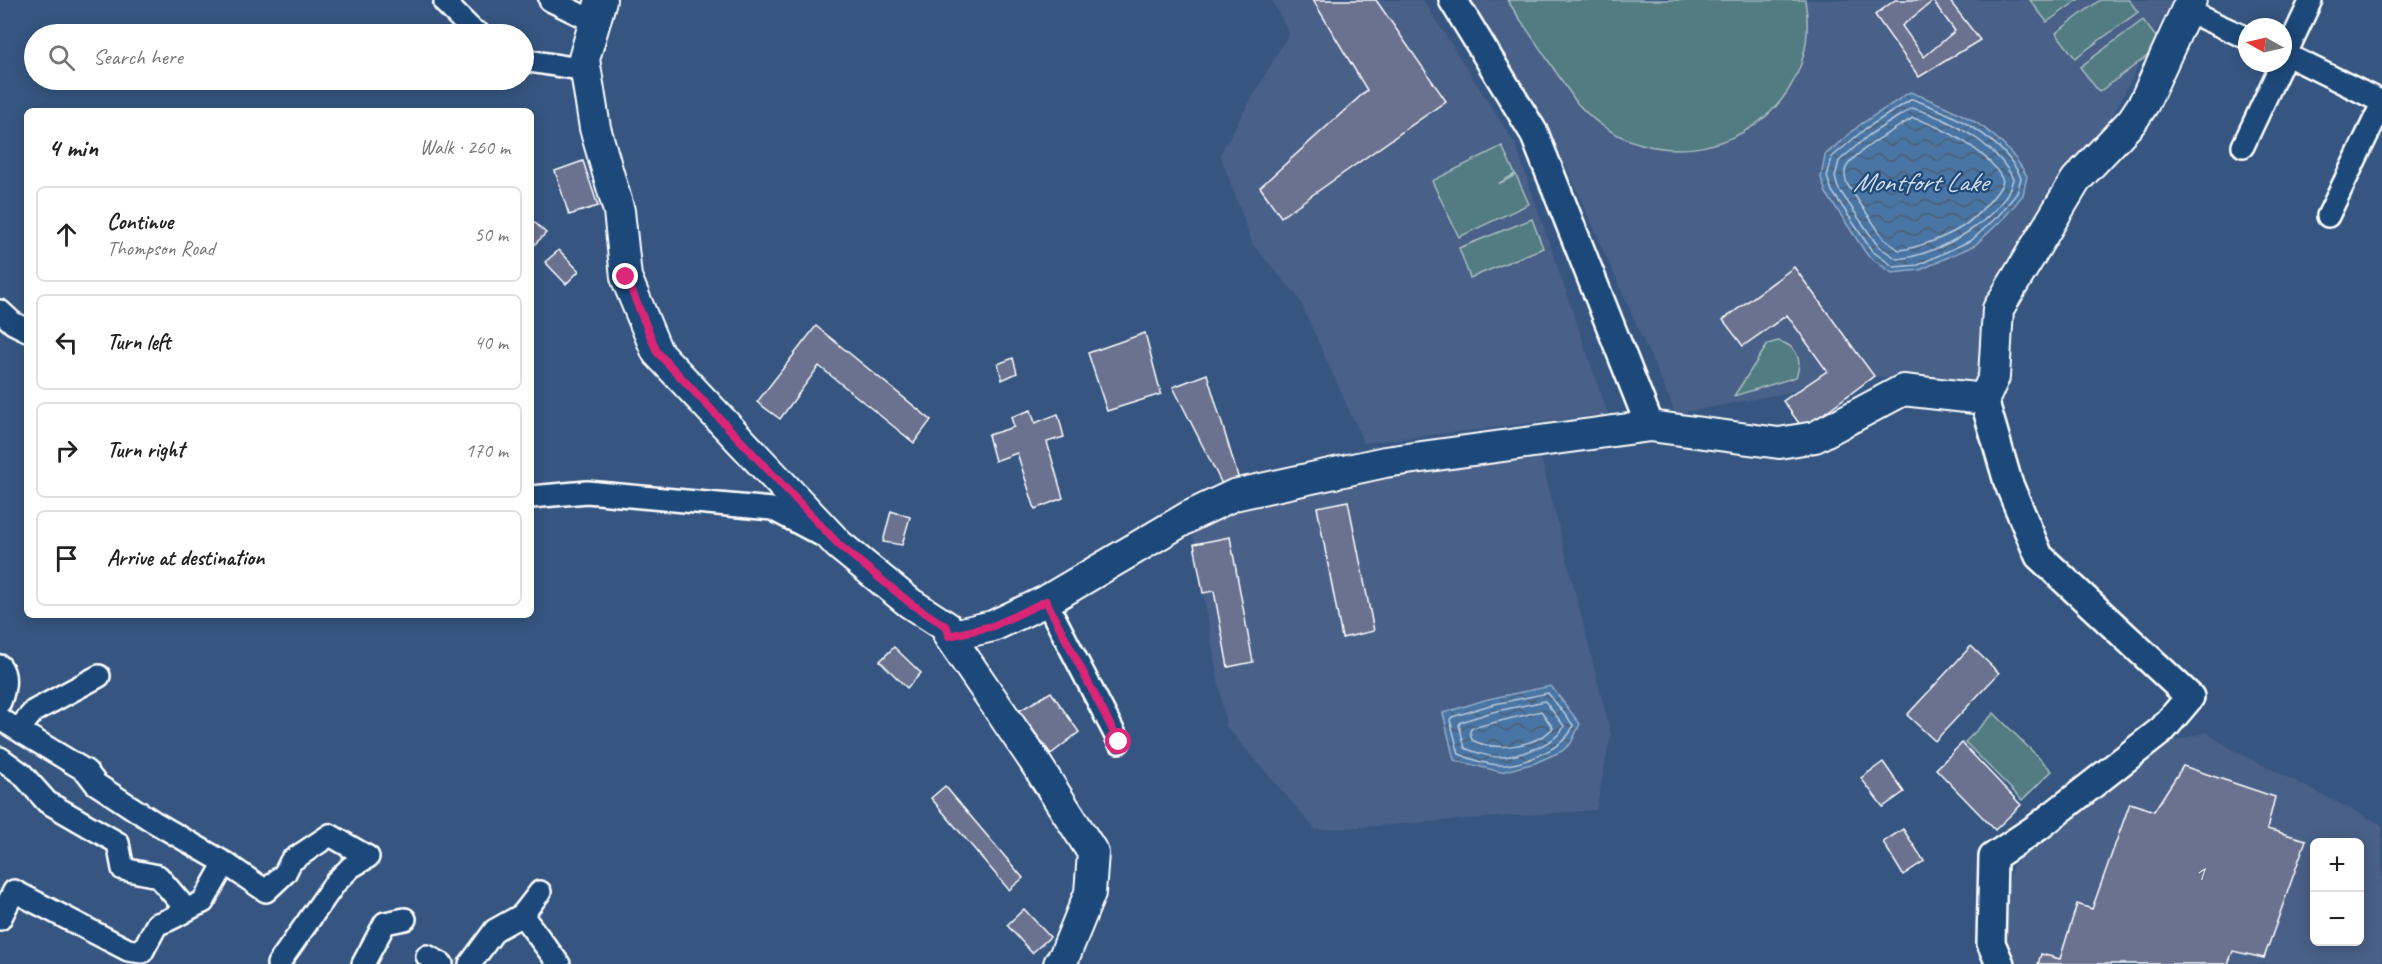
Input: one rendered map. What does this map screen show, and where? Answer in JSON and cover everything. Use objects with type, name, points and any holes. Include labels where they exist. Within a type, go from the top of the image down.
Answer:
[{"type":"main road","points":[[949,636],[993,626],[1046,601],[1190,516],[1234,495],[1385,462],[1650,426],[1779,443],[1815,437],[1903,390],[1984,399],[1994,377],[1998,309],[2076,180],[2132,121],[2144,103],[2189,6]]},
{"type":"main road","points":[[598,11],[584,59],[595,128],[619,211],[626,277],[657,352],[839,545],[910,603],[947,627],[949,636],[1033,759],[1093,853],[1090,893],[1059,964]]},
{"type":"street","points":[[446,0],[445,3],[465,24]]},
{"type":"street","points":[[550,0],[598,11]]},
{"type":"street","points":[[1453,0],[1534,133],[1650,426]]},
{"type":"street","points":[[2292,40],[2312,0]]},
{"type":"street","points":[[2189,6],[2238,33]]},
{"type":"street","points":[[534,62],[586,70]]},
{"type":"street","points":[[2292,62],[2382,103],[2328,216]]},
{"type":"street","points":[[2242,146],[2276,72]]},
{"type":"street","points":[[0,311],[24,328]]},
{"type":"street","points":[[1984,399],[2008,482],[2038,556],[2190,697],[2162,730],[2038,827],[1993,857],[1991,943],[2000,964]]},
{"type":"street","points":[[534,497],[587,492],[772,509],[839,545]]},
{"type":"street","points":[[1046,601],[1119,742]]},
{"type":"street","points":[[0,666],[3,670],[4,690],[0,702]]},
{"type":"street","points":[[23,733],[23,724],[33,711],[99,676]]},
{"type":"street","points":[[0,719],[86,771],[105,791],[267,891],[285,873],[291,861],[330,835],[368,857],[351,867],[335,883],[278,964]]},
{"type":"street","points":[[22,774],[42,745]]},
{"type":"street","points":[[0,758],[22,774],[46,802],[118,843],[123,869],[158,876],[186,909]]},
{"type":"street","points":[[0,919],[14,891],[128,950],[142,952],[157,924],[166,922],[186,909],[203,902],[225,863]]},
{"type":"street","points":[[470,964],[495,930],[522,915],[540,892]]},
{"type":"street","points":[[522,915],[559,964]]},
{"type":"street","points":[[363,964],[386,923],[405,919]]},
{"type":"shaded area","points":[[1272,0],[1423,0],[1515,144],[1608,414],[1364,443],[1298,297],[1253,245],[1220,154],[1289,33]]},
{"type":"shaded area","points":[[1470,0],[2172,0],[2111,119],[2026,238],[1981,366],[1970,388],[1874,376],[1676,414],[1564,161]]},
{"type":"shaded area","points":[[1537,442],[1611,734],[1596,810],[1316,830],[1226,726],[1190,516]]},
{"type":"shaded area","points":[[2206,732],[2233,750],[2382,825],[2382,964],[2008,964],[2003,941],[2005,903],[2013,865],[2038,838],[2101,796],[2166,744]]},
{"type":"green space","points":[[1507,0],[1805,0],[1805,46],[1791,85],[1766,116],[1732,137],[1693,148],[1653,147],[1613,132],[1577,103]]},
{"type":"green space","points":[[2030,0],[2078,0],[2047,22]]},
{"type":"green space","points":[[2100,0],[2129,0],[2138,12],[2075,58],[2056,33]]},
{"type":"green space","points":[[2143,20],[2162,45],[2099,92],[2080,67]]},
{"type":"green space","points":[[1502,146],[1515,174],[1498,184],[1516,175],[1529,204],[1459,237],[1432,181]]},
{"type":"green space","points":[[1532,219],[1543,248],[1470,278],[1459,248]]},
{"type":"green space","points":[[1778,341],[1790,346],[1797,354],[1799,364],[1796,377],[1734,396],[1768,344]]},
{"type":"green space","points":[[1994,713],[2052,771],[2022,800],[1965,742]]},
{"type":"water","name":"Montfort Lake","points":[[1910,92],[1962,114],[1991,133],[2016,159],[2027,176],[2023,195],[2003,219],[1975,245],[1920,270],[1892,273],[1868,256],[1826,193],[1821,178],[1825,155],[1861,124]]},
{"type":"water","points":[[1551,686],[1580,724],[1571,743],[1562,751],[1535,763],[1501,772],[1454,760],[1443,713],[1488,699]]},
{"type":"building","points":[[1313,0],[1376,0],[1446,101],[1281,217],[1260,187],[1367,90]]},
{"type":"building","points":[[1895,0],[1949,0],[1980,40],[1919,77],[1875,15]],"holes":[[[1933,1],[1955,31],[1924,57],[1902,26]]]},
{"type":"building","points":[[583,161],[598,206],[569,215],[555,171]]},
{"type":"building","points":[[534,222],[546,233],[534,245]]},
{"type":"building","points":[[559,250],[579,271],[566,284],[545,262]]},
{"type":"building","points":[[1794,267],[1874,376],[1803,429],[1783,401],[1827,371],[1787,315],[1743,346],[1723,320]]},
{"type":"building","points":[[816,326],[931,420],[914,443],[819,366],[780,419],[757,402]]},
{"type":"building","points":[[1145,333],[1161,394],[1107,411],[1088,353]]},
{"type":"building","points":[[1013,358],[1017,373],[1002,380],[998,364]]},
{"type":"building","points":[[1207,374],[1239,480],[1224,488],[1173,387]]},
{"type":"building","points":[[1031,410],[1035,423],[1058,414],[1064,437],[1047,442],[1063,498],[1035,509],[1017,453],[995,461],[988,435],[1014,427],[1011,417]]},
{"type":"building","points":[[1348,501],[1374,631],[1342,638],[1317,507]]},
{"type":"building","points":[[891,511],[910,517],[902,545],[883,542]]},
{"type":"building","points":[[1230,537],[1253,662],[1228,667],[1214,591],[1203,593],[1194,544]]},
{"type":"building","points":[[1971,646],[1999,673],[1935,741],[1907,715]]},
{"type":"building","points":[[894,647],[921,673],[907,688],[880,661]]},
{"type":"building","points":[[1051,692],[1079,732],[1051,754],[1019,711]]},
{"type":"building","points":[[1962,743],[2021,805],[1995,830],[1936,769]]},
{"type":"building","points":[[1883,762],[1904,792],[1883,807],[1861,778]]},
{"type":"building","points":[[2183,766],[2275,797],[2267,829],[2306,840],[2264,958],[2233,951],[2228,964],[2038,964],[2041,954],[2060,959],[2077,904],[2092,909],[2130,803],[2154,811]]},
{"type":"building","points":[[945,786],[1023,878],[1009,890],[931,798]]},
{"type":"building","points":[[1903,829],[1924,861],[1903,875],[1883,842]]},
{"type":"building","points":[[1024,909],[1050,937],[1032,953],[1007,925]]},
{"type":"route","points":[[626,277],[657,352],[839,545],[910,603],[947,627],[949,636],[993,626],[1046,601],[1119,742]]}]
